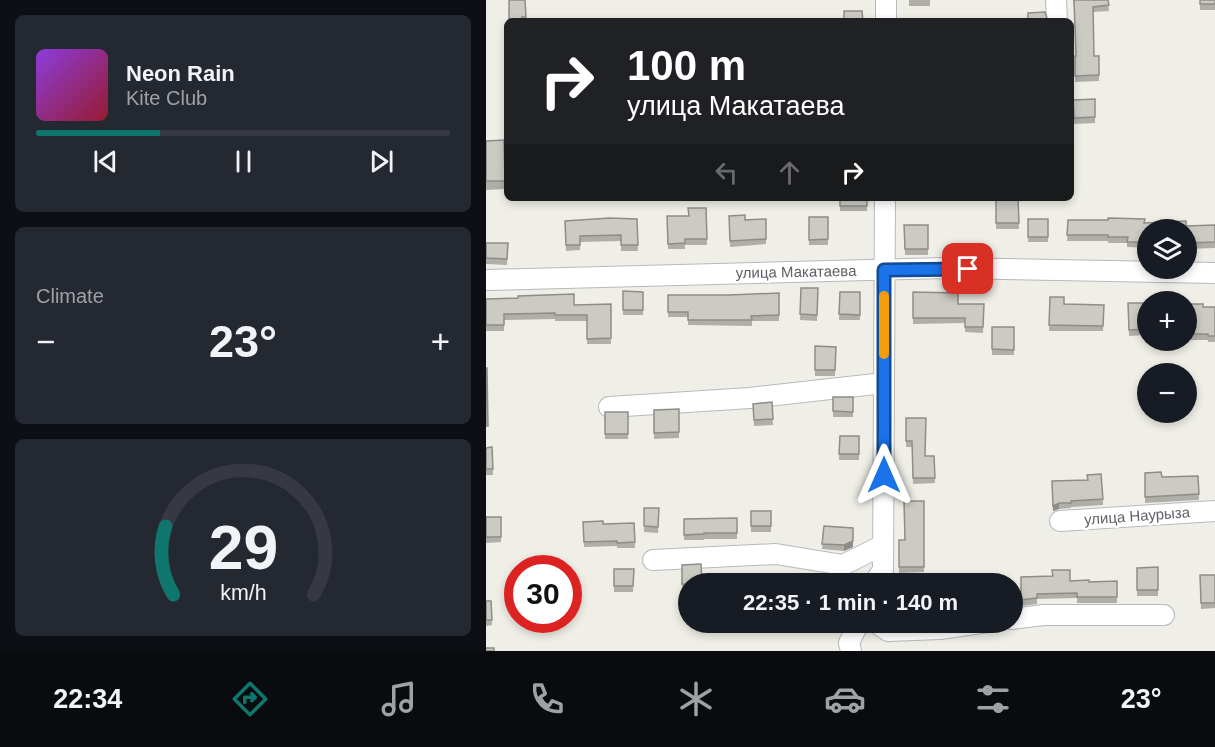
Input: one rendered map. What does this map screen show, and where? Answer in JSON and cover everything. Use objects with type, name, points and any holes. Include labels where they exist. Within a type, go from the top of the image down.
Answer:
[{"type":"street","points":[[886,0],[886,18]]},
{"type":"street","points":[[1056,0],[1057,18]]},
{"type":"street","points":[[881,573],[883,570],[885,201]]},
{"type":"street","name":"улица Макатаева","points":[[486,280],[946,268],[1215,273]]},
{"type":"street","points":[[609,406],[750,398],[884,383]]},
{"type":"street","name":"улица Наурыза","points":[[1060,521],[1215,511]]},
{"type":"street","points":[[653,560],[776,554],[843,565],[883,545]]},
{"type":"street","points":[[1023,618],[1043,615],[1164,615]]},
{"type":"street","points":[[851,651],[849,643],[854,633]]},
{"type":"building","points":[[509,0],[525,0],[526,17],[509,18]]},
{"type":"building","points":[[1074,0],[1108,0],[1109,5],[1093,7],[1094,56],[1099,56],[1099,75],[1075,76]]},
{"type":"building","points":[[1200,0],[1215,0],[1215,4],[1200,4]]},
{"type":"building","points":[[844,11],[862,11],[863,18],[844,18]]},
{"type":"building","points":[[1045,12],[1047,18],[1028,18],[1028,13]]},
{"type":"building","points":[[1095,99],[1095,117],[1074,118],[1074,100]]},
{"type":"building","points":[[504,140],[504,181],[486,181],[486,141]]},
{"type":"building","points":[[840,201],[867,201],[867,206],[840,206]]},
{"type":"building","points":[[996,201],[1018,201],[1019,223],[996,223]]},
{"type":"building","points":[[688,208],[706,208],[707,239],[685,239],[685,243],[668,244],[667,216],[689,216]]},
{"type":"building","points":[[745,215],[745,220],[766,219],[766,239],[730,241],[729,216]]},
{"type":"building","points":[[809,217],[828,217],[828,239],[809,240]]},
{"type":"building","points":[[1108,218],[1145,219],[1137,219],[1137,242],[1127,242],[1128,237],[1108,237],[1108,235],[1067,235],[1068,220],[1108,220]]},
{"type":"building","points":[[637,219],[638,245],[621,245],[621,235],[580,236],[580,245],[566,245],[565,221]]},
{"type":"building","points":[[1028,219],[1048,219],[1048,237],[1028,237]]},
{"type":"building","points":[[904,225],[928,225],[928,249],[905,249]]},
{"type":"building","points":[[1215,225],[1215,242],[1197,243],[1197,226]]},
{"type":"building","points":[[486,243],[508,243],[507,259],[486,258]]},
{"type":"building","points":[[801,288],[818,288],[817,315],[800,314]]},
{"type":"building","points":[[623,291],[643,292],[643,310],[623,310]]},
{"type":"building","points":[[840,292],[860,292],[860,315],[839,314]]},
{"type":"building","points":[[913,292],[958,293],[958,304],[984,304],[983,327],[965,327],[965,318],[913,318]]},
{"type":"building","points":[[779,293],[779,315],[751,316],[752,320],[688,320],[688,312],[668,312],[668,295]]},
{"type":"building","points":[[574,294],[574,305],[611,304],[611,338],[587,339],[587,315],[504,314],[504,325],[486,325],[486,299]]},
{"type":"building","points":[[1050,297],[1064,297],[1064,304],[1104,305],[1103,326],[1049,325]]},
{"type":"building","points":[[1128,303],[1137,303],[1137,330],[1129,330]]},
{"type":"building","points":[[1197,304],[1203,304],[1203,307],[1215,307],[1215,336],[1208,336],[1208,334],[1197,334]]},
{"type":"building","points":[[992,327],[1014,327],[1014,350],[992,349]]},
{"type":"building","points":[[815,346],[836,347],[835,370],[815,370]]},
{"type":"building","points":[[487,368],[488,426],[486,426]]},
{"type":"building","points":[[833,397],[853,397],[853,412],[833,411]]},
{"type":"building","points":[[772,402],[773,419],[754,420],[753,404]]},
{"type":"building","points":[[679,409],[679,432],[654,433],[654,410]]},
{"type":"building","points":[[605,412],[628,412],[628,434],[605,434]]},
{"type":"building","points":[[906,418],[926,418],[925,456],[934,456],[935,478],[913,478],[912,441],[906,441]]},
{"type":"building","points":[[840,436],[859,436],[859,454],[839,454]]},
{"type":"building","points":[[492,447],[493,469],[486,469],[486,448]]},
{"type":"building","points":[[1161,472],[1162,477],[1198,476],[1199,494],[1145,497],[1145,473]]},
{"type":"building","points":[[1101,474],[1103,499],[1071,501],[1071,503],[1059,503],[1053,506],[1052,481],[1088,480],[1087,475]]},
{"type":"building","points":[[904,501],[924,501],[924,567],[899,567],[899,540],[905,540]]},
{"type":"building","points":[[644,508],[659,508],[658,527],[644,526]]},
{"type":"building","points":[[751,511],[771,511],[771,526],[751,526]]},
{"type":"building","points":[[486,517],[501,517],[501,537],[486,537]]},
{"type":"building","points":[[737,518],[737,533],[684,535],[684,519]]},
{"type":"building","points":[[603,521],[603,524],[634,523],[635,542],[584,542],[583,522]]},
{"type":"building","points":[[824,526],[853,528],[853,541],[844,545],[822,544]]},
{"type":"building","points":[[701,564],[701,573],[682,573],[682,565]]},
{"type":"building","points":[[1158,567],[1158,590],[1137,590],[1137,568]]},
{"type":"building","points":[[614,569],[634,569],[633,586],[614,586]]},
{"type":"building","points":[[1052,570],[1070,570],[1070,581],[1117,581],[1117,597],[1077,597],[1077,593],[1037,594],[1037,598],[1023,600],[1023,577],[1053,576]]},
{"type":"building","points":[[1200,575],[1215,575],[1215,603],[1201,603]]},
{"type":"building","points":[[486,601],[491,601],[492,620],[486,620]]},
{"type":"building","points":[[486,648],[494,648],[494,651],[486,651]]},
{"type":"slow traffic","points":[[884,296],[884,354]]},
{"type":"route","points":[[884,475],[884,270],[968,269]]}]
